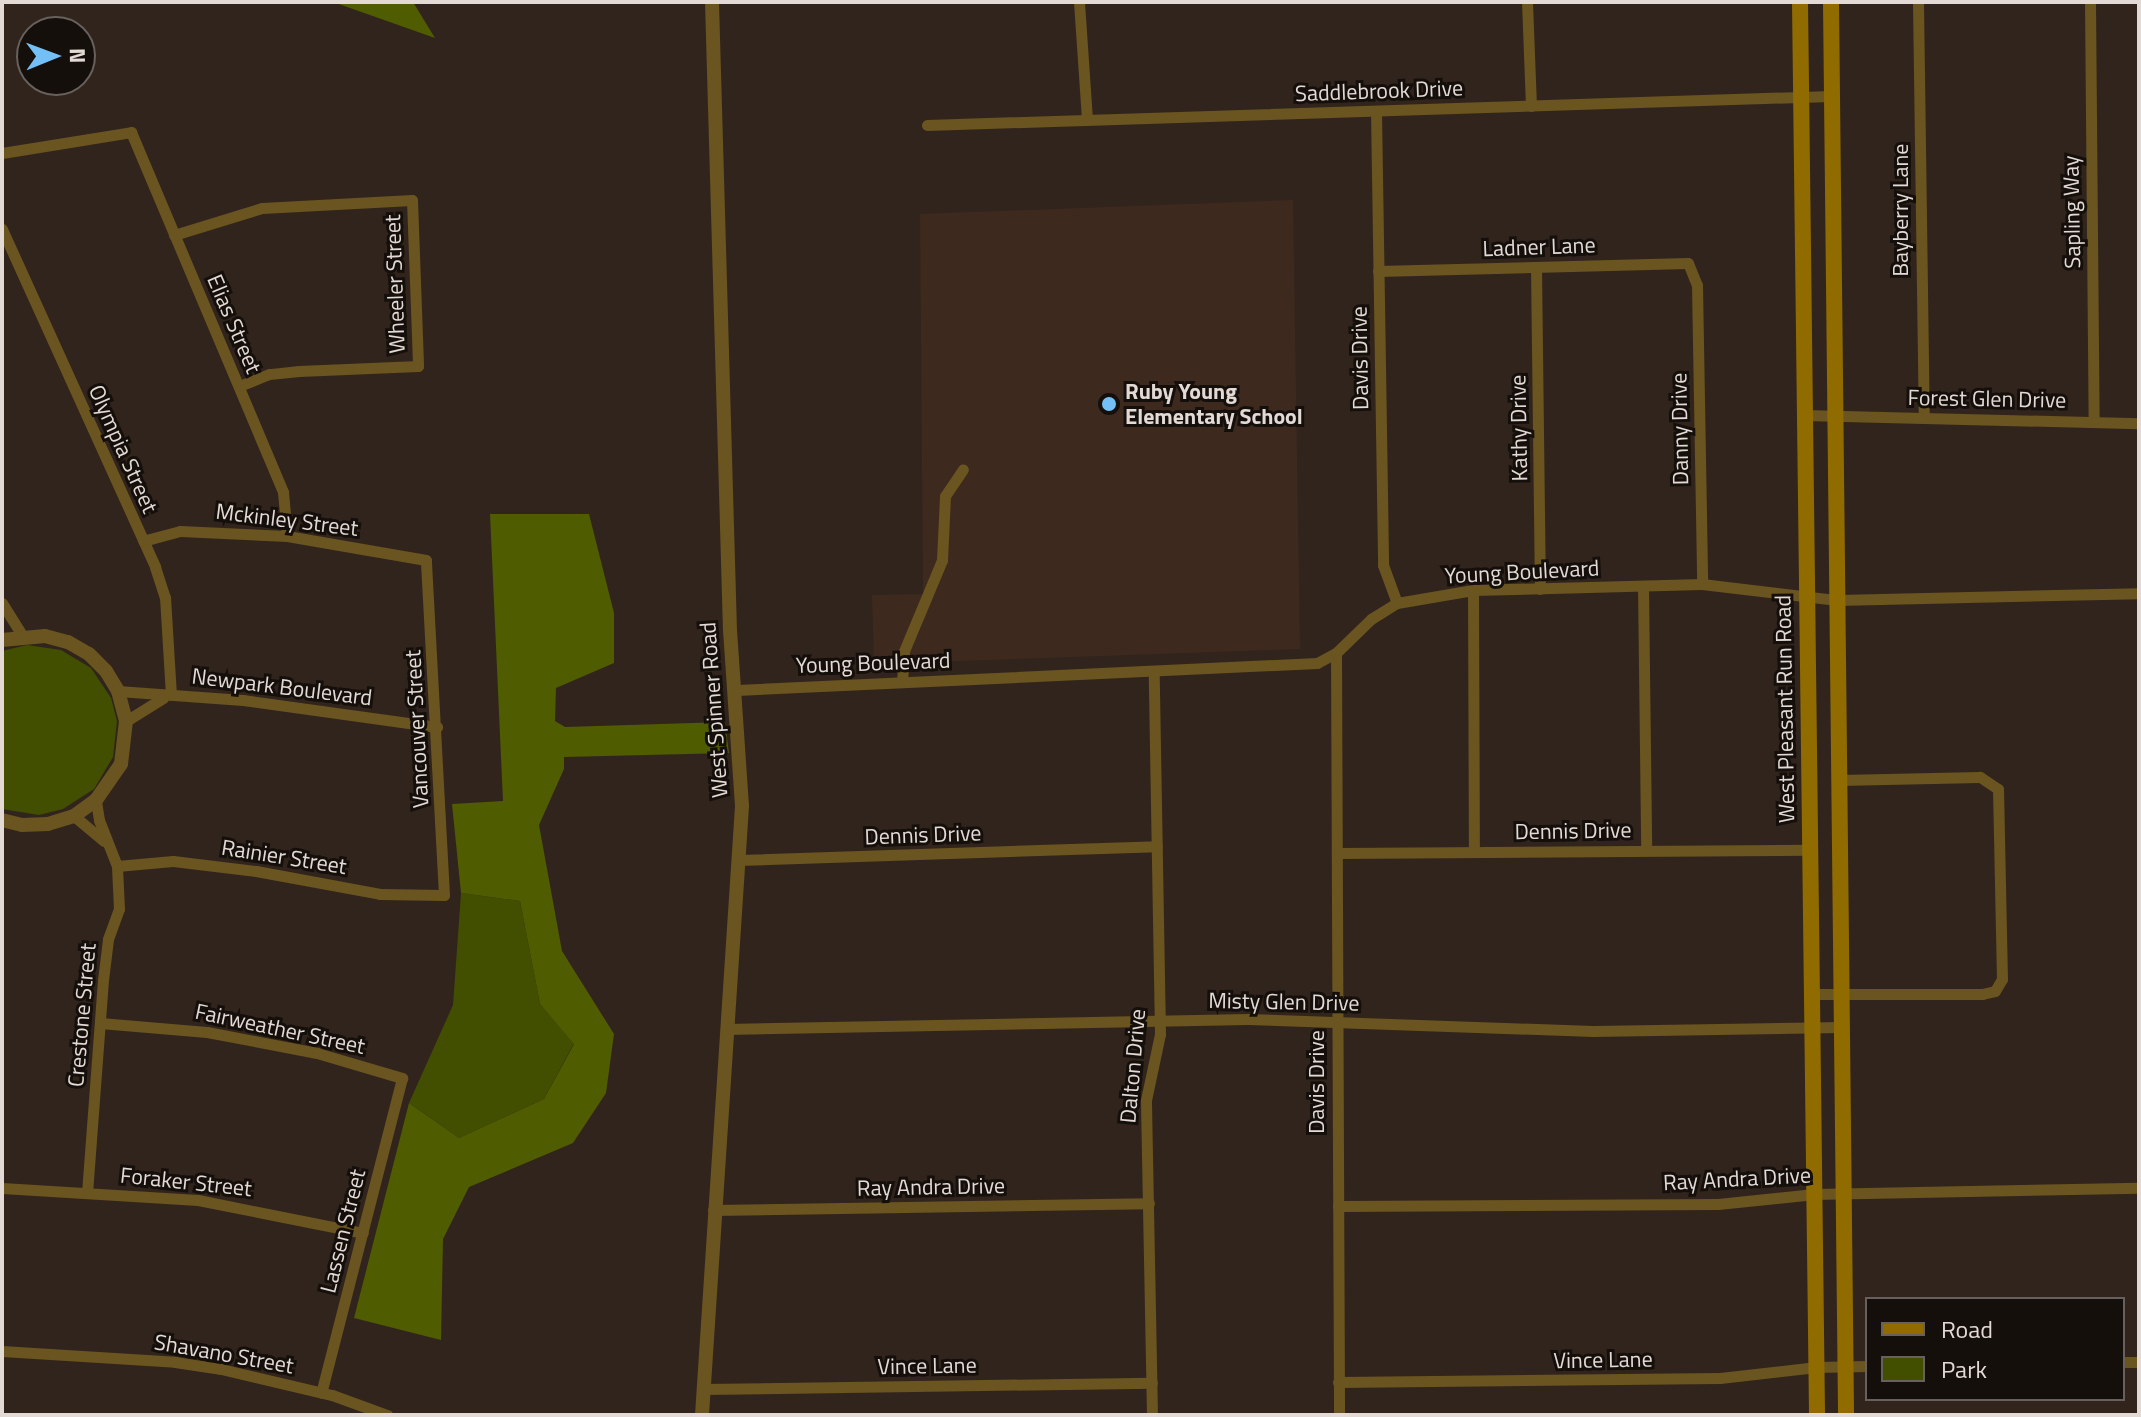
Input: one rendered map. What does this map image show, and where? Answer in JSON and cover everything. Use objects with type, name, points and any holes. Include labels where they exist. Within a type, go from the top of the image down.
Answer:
[{"type":"main road","name":"West Pleasant Run Road","points":[[1800,2],[1817,1415]]},
{"type":"main road","points":[[1831,2],[1846,1415]]},
{"type":"street","name":"West Spinner Road","points":[[702,1415],[713,1210],[742,806],[737,690],[730,631],[712,2]]},
{"type":"street","points":[[1079,2],[1087,120]]},
{"type":"street","points":[[1527,2],[1531,106]]},
{"type":"street","name":"Bayberry Lane","points":[[1918,2],[1924,418]]},
{"type":"street","name":"Sapling Way","points":[[2090,2],[2094,421]]},
{"type":"street","name":"Saddlebrook Drive","points":[[927,125],[1832,96]]},
{"type":"street","name":"Davis Drive","points":[[1376,111],[1383,565],[1397,603]]},
{"type":"street","name":"Elias Street","points":[[2,153],[131,132],[283,492],[287,536]]},
{"type":"street","name":"Wheeler Street","points":[[174,235],[262,208],[412,200],[418,366],[269,374],[239,386]]},
{"type":"street","name":"Olympia Street","points":[[2,229],[143,541],[165,597],[171,695]]},
{"type":"street","name":"Ladner Lane","points":[[1378,271],[1680,261],[1688,263],[1696,273]]},
{"type":"street","name":"Kathy Drive","points":[[1536,267],[1540,589]]},
{"type":"street","name":"Danny Drive","points":[[1696,273],[1702,584]]},
{"type":"street","name":"Forest Glen Drive","points":[[1803,415],[2139,423]]},
{"type":"street","points":[[902,682],[904,651],[942,560],[945,496],[963,469]]},
{"type":"street","name":"Mckinley Street","points":[[143,541],[180,531],[287,536],[426,560]]},
{"type":"street","name":"Vancouver Street","points":[[426,560],[444,895]]},
{"type":"street","name":"Young Boulevard","points":[[737,690],[1154,673],[1317,663],[1336,653],[1371,619],[1397,603],[1473,590],[1702,584],[1837,600],[2133,594]]},
{"type":"street","points":[[1643,586],[1646,849]]},
{"type":"street","points":[[1473,590],[1474,852]]},
{"type":"street","points":[[2133,594],[2139,607]]},
{"type":"street","points":[[2,603],[22,635]]},
{"type":"street","points":[[2,640],[22,635],[45,636],[79,648],[106,671],[118,691],[126,721],[121,764],[96,800],[74,816],[48,824],[22,825],[2,820]]},
{"type":"street","name":"Davis Drive","points":[[1336,653],[1339,1415]]},
{"type":"street","name":"Dalton Drive","points":[[1152,1415],[1146,1100],[1156,1063],[1159,1022],[1154,673]]},
{"type":"street","name":"Newpark Boulevard","points":[[118,691],[243,700],[437,727]]},
{"type":"street","name":"Newpark Boulevard","points":[[126,721],[171,695]]},
{"type":"street","points":[[1811,994],[1982,994],[1995,991],[2002,979],[2001,804],[1998,789],[1980,777],[1839,780]]},
{"type":"street","name":"Crestone Street","points":[[87,1193],[108,939],[119,909],[117,866],[107,844],[96,800]]},
{"type":"street","name":"Crestone Street","points":[[74,816],[90,826],[107,844]]},
{"type":"street","name":"Dennis Drive","points":[[739,860],[1157,846]]},
{"type":"street","name":"Dennis Drive","points":[[1338,853],[1809,850]]},
{"type":"street","name":"Rainier Street","points":[[117,866],[173,861],[256,871],[380,894],[444,895]]},
{"type":"street","name":"Misty Glen Drive","points":[[726,1029],[1159,1022],[1337,1022],[1593,1031],[1842,1027]]},
{"type":"street","name":"Fairweather Street","points":[[100,1023],[207,1032],[317,1053],[402,1078]]},
{"type":"street","name":"Lassen Street","points":[[321,1393],[402,1078]]},
{"type":"street","name":"Foraker Street","points":[[2,1188],[223,1203],[363,1233]]},
{"type":"street","name":"Ray Andra Drive","points":[[1338,1206],[1718,1204],[1814,1194],[2139,1188]]},
{"type":"street","name":"Ray Andra Drive","points":[[713,1210],[1149,1203]]},
{"type":"street","name":"Shavano Street","points":[[2,1351],[175,1362],[321,1393],[387,1415]]},
{"type":"street","name":"Vince Lane","points":[[1338,1382],[1656,1380],[1865,1366]]},
{"type":"street","name":"Vince Lane","points":[[703,1389],[1152,1383]]},
{"type":"shaded area","name":"Ruby Young Elementary School","points":[[1293,200],[1300,649],[874,664],[872,595],[923,594],[920,214]]},
{"type":"green space","points":[[333,2],[413,2],[435,38]]},
{"type":"green space","points":[[490,514],[589,514],[614,613],[614,663],[556,688],[555,721],[565,727],[725,722],[729,753],[564,757],[564,769],[539,825],[562,951],[614,1034],[606,1093],[573,1143],[469,1187],[443,1239],[441,1340],[354,1318],[409,1103],[459,1138],[544,1099],[574,1044],[540,1004],[520,901],[461,893],[452,804],[503,801]]},
{"type":"green space","points":[[27,645],[61,650],[91,668],[111,698],[117,721],[113,757],[94,789],[63,809],[39,815],[2,809],[2,651]]},
{"type":"green space","points":[[461,893],[520,901],[540,1004],[574,1043],[544,1099],[459,1138],[409,1103],[453,1005]]},
{"type":"place","name":"Ruby Young Elementary School","points":[[1109,404]]}]
